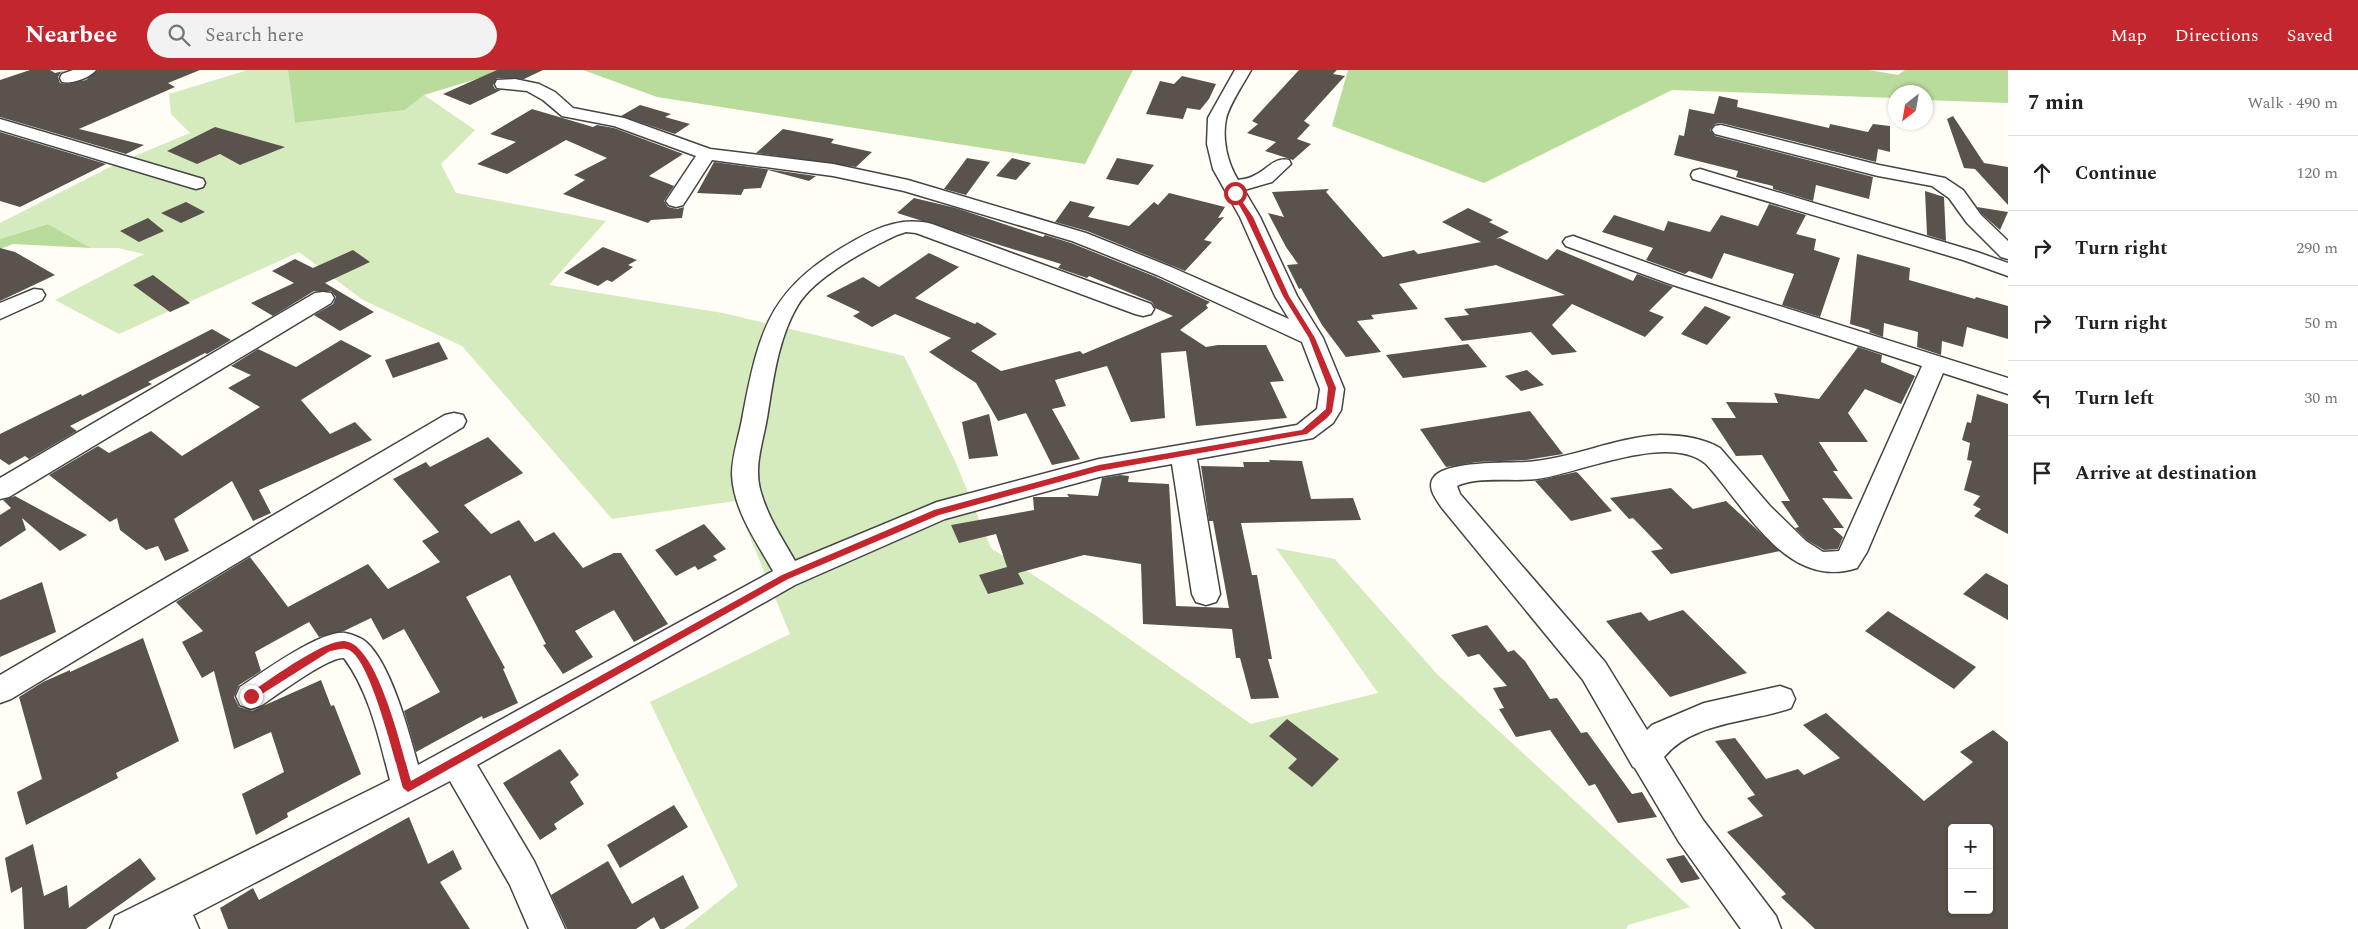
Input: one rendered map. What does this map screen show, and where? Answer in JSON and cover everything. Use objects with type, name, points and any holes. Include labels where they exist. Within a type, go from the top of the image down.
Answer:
[{"type":"street","points":[[68,78],[88,70]]},
{"type":"street","points":[[128,929],[175,919],[789,575],[937,512],[1099,468],[1304,432],[1324,417],[1329,410],[1332,388],[1312,338],[1286,296],[1250,217],[1231,186],[1220,160],[1216,144],[1216,118],[1243,70]]},
{"type":"street","points":[[503,84],[533,86],[551,97],[560,109],[618,122],[708,154],[824,168],[908,186],[1079,237],[1164,271],[1312,338]]},
{"type":"street","points":[[0,124],[196,183]]},
{"type":"street","points":[[1721,130],[1878,170],[1938,182],[1956,194],[1974,219],[2008,253]]},
{"type":"street","points":[[676,201],[708,154]]},
{"type":"street","points":[[1231,186],[1253,184],[1272,175],[1282,164]]},
{"type":"street","points":[[1700,175],[1970,256],[2008,270]]},
{"type":"street","points":[[789,575],[750,503],[745,474],[750,441],[767,356],[788,303],[808,283],[845,254],[898,228],[909,226],[925,228],[1143,309]]},
{"type":"street","points":[[1573,242],[1677,280],[2008,386]]},
{"type":"street","points":[[0,312],[34,295]]},
{"type":"street","points":[[0,490],[323,298]]},
{"type":"street","points":[[1763,929],[1691,831],[1594,671],[1451,501],[1445,493],[1444,482],[1467,475],[1536,470],[1623,448],[1664,445],[1700,449],[1710,453],[1740,489],[1801,552],[1816,561],[1832,563],[1847,561],[1853,552],[1935,364]]},
{"type":"street","points":[[0,690],[454,421]]},
{"type":"street","points":[[1184,453],[1185,470],[1206,594]]},
{"type":"street","points":[[251,696],[328,648],[343,645],[352,647],[362,657],[383,701],[408,788]]},
{"type":"street","points":[[1644,756],[1663,735],[1704,716],[1780,700]]},
{"type":"street","points":[[454,762],[466,776],[522,873],[548,929]]},
{"type":"green space","points":[[248,70],[288,70],[295,123],[404,110],[424,95],[475,130],[441,164],[456,193],[606,221],[549,285],[723,313],[904,356],[955,461],[991,548],[1098,617],[1251,724],[1378,693],[1276,548],[1335,559],[1437,674],[1690,907],[1628,925],[1626,929],[684,929],[738,886],[650,702],[790,634],[735,501],[612,519],[462,346],[363,300],[299,252],[119,334],[55,300],[144,254],[118,248],[91,248],[48,224],[0,239],[0,223],[120,162],[190,133],[171,114],[169,94]]},
{"type":"green space","points":[[288,70],[506,70],[424,95],[405,110],[295,123]]},
{"type":"green space","points":[[583,70],[1133,70],[1085,164],[657,97]]},
{"type":"green space","points":[[1348,70],[1869,70],[1898,75],[1905,70],[2008,70],[2008,103],[1933,100],[1933,85],[1888,85],[1888,98],[1672,90],[1484,183],[1332,126]]},
{"type":"green space","points":[[48,224],[91,248],[13,244],[0,249],[0,239]]},
{"type":"building","points":[[30,70],[50,70],[55,73],[68,70],[61,72],[58,77],[60,83],[66,84],[86,80],[98,70],[200,70],[168,83],[175,87],[79,129],[144,145],[126,154],[0,117],[0,80]]},
{"type":"building","points":[[497,70],[543,70],[524,79],[497,78],[493,85],[495,89],[501,90],[470,105],[443,94]]},
{"type":"building","points":[[1299,70],[1337,70],[1333,74],[1345,76],[1304,121],[1310,125],[1297,139],[1311,144],[1293,160],[1265,151],[1276,142],[1247,133],[1258,124],[1252,121]]},
{"type":"building","points":[[1182,76],[1216,84],[1209,99],[1200,110],[1187,108],[1183,119],[1146,114],[1160,81],[1174,84]]},
{"type":"building","points":[[1719,96],[1738,100],[1737,107],[1829,128],[1830,124],[1868,132],[1873,124],[1888,126],[1888,130],[1890,130],[1890,152],[1878,149],[1876,162],[1721,123],[1715,124],[1710,130],[1715,136],[1873,177],[1869,199],[1816,185],[1813,201],[1773,189],[1773,186],[1736,177],[1738,171],[1674,155],[1679,135],[1684,136],[1689,109],[1714,114]]},
{"type":"building","points":[[640,105],[671,114],[665,117],[690,124],[675,134],[621,116]]},
{"type":"building","points":[[532,109],[593,127],[597,125],[614,128],[683,154],[649,176],[674,186],[664,201],[668,207],[677,209],[684,207],[682,218],[651,220],[648,223],[563,194],[585,180],[574,175],[607,158],[566,140],[507,174],[477,164],[516,142],[490,134]]},
{"type":"building","points":[[1953,116],[1984,163],[2008,167],[2008,205],[1975,169],[1964,168],[1947,119]]},
{"type":"building","points":[[215,127],[285,147],[240,165],[220,154],[197,164],[167,151]]},
{"type":"building","points":[[783,129],[834,139],[831,143],[872,152],[856,167],[756,153]]},
{"type":"building","points":[[0,132],[106,164],[20,207],[0,201]]},
{"type":"building","points":[[967,158],[990,162],[966,195],[944,189]]},
{"type":"building","points":[[1012,158],[1031,163],[1016,180],[996,176]]},
{"type":"building","points":[[1117,158],[1154,165],[1138,185],[1106,179]]},
{"type":"building","points":[[714,162],[816,176],[809,181],[768,170],[761,188],[744,189],[741,195],[697,193]]},
{"type":"building","points":[[1329,189],[1326,192],[1383,257],[1414,250],[1418,254],[1481,242],[1442,222],[1468,208],[1493,220],[1489,222],[1509,232],[1496,239],[1500,238],[1547,260],[1557,249],[1633,281],[1637,274],[1673,287],[1649,311],[1664,317],[1645,337],[1572,304],[1552,325],[1577,352],[1552,355],[1531,332],[1462,341],[1444,318],[1469,315],[1464,309],[1565,295],[1496,265],[1399,284],[1418,309],[1371,315],[1374,319],[1357,321],[1381,352],[1346,357],[1322,325],[1301,288],[1299,289],[1287,265],[1298,264],[1286,247],[1268,213],[1284,217],[1272,192]]},
{"type":"building","points":[[1925,191],[1944,197],[1946,241],[1927,235]]},
{"type":"building","points":[[1169,193],[1225,207],[1218,218],[1224,217],[1204,240],[1212,242],[1185,271],[1087,231],[1055,222],[1070,201],[1095,207],[1088,217],[1129,226],[1154,202],[1158,205]]},
{"type":"building","points":[[914,198],[956,208],[1043,237],[1045,235],[1071,243],[1156,277],[1210,302],[1206,305],[1208,308],[1180,330],[1206,347],[1218,345],[1266,345],[1284,381],[1270,382],[1287,418],[1196,426],[1186,351],[1161,353],[1165,418],[1131,422],[1107,366],[1055,380],[1066,406],[1052,409],[1080,459],[1052,465],[1026,413],[998,421],[976,383],[929,352],[951,338],[895,314],[872,327],[853,316],[860,312],[826,296],[863,277],[879,287],[929,253],[959,267],[915,298],[975,324],[977,322],[997,334],[971,351],[1001,371],[1080,351],[1083,354],[1173,316],[1155,308],[1152,302],[1089,276],[1087,278],[1058,268],[1061,264],[897,213]]},
{"type":"building","points":[[186,202],[205,212],[181,223],[161,213]]},
{"type":"building","points":[[1769,204],[1806,215],[1796,234],[1816,239],[1814,250],[1840,258],[1820,317],[1782,305],[1794,274],[1724,253],[1712,279],[1689,271],[1685,274],[1646,260],[1653,248],[1602,232],[1614,215],[1664,231],[1668,221],[1710,232],[1721,215],[1758,226]]},
{"type":"building","points":[[1977,207],[2008,212],[2000,230],[1982,214]]},
{"type":"building","points":[[148,218],[164,231],[139,242],[120,231]]},
{"type":"building","points":[[603,247],[637,260],[628,265],[633,267],[612,282],[607,280],[598,286],[564,273]]},
{"type":"building","points":[[0,248],[15,252],[55,275],[0,301]]},
{"type":"building","points":[[353,250],[370,262],[325,283],[374,312],[340,331],[314,315],[333,304],[336,297],[331,291],[314,291],[273,316],[251,303],[294,283],[272,271],[295,259],[313,268]]},
{"type":"building","points":[[1857,254],[1910,268],[1909,280],[1975,299],[1976,297],[2008,306],[2008,339],[1967,327],[1963,347],[1942,341],[1941,355],[1917,347],[1918,332],[1884,323],[1883,337],[1869,332],[1870,330],[1850,324]]},
{"type":"building","points":[[153,275],[190,303],[170,312],[133,285]]},
{"type":"building","points":[[1705,306],[1731,317],[1707,345],[1681,334]]},
{"type":"building","points":[[212,329],[231,340],[207,354],[205,353],[148,382],[152,384],[70,426],[77,431],[29,459],[25,456],[9,465],[0,459],[0,434],[81,394],[82,396]]},
{"type":"building","points":[[341,340],[372,356],[301,400],[330,434],[355,422],[372,440],[259,490],[271,513],[253,521],[232,481],[174,519],[189,551],[165,561],[158,546],[146,550],[120,530],[117,518],[110,522],[49,475],[98,446],[109,453],[151,431],[182,456],[260,407],[228,388],[251,375],[231,366],[258,349],[296,367]]},
{"type":"building","points":[[439,342],[448,359],[393,378],[385,360]]},
{"type":"building","points":[[1468,344],[1487,367],[1403,378],[1386,355]]},
{"type":"building","points":[[1858,347],[1882,355],[1881,362],[1915,376],[1901,404],[1865,389],[1848,413],[1868,442],[1819,442],[1838,471],[1833,471],[1853,499],[1822,498],[1844,528],[1833,528],[1843,537],[1838,549],[1824,550],[1807,540],[1795,528],[1799,527],[1781,501],[1790,501],[1762,455],[1736,456],[1711,418],[1736,418],[1726,402],[1778,403],[1774,393],[1819,399]]},
{"type":"building","points":[[1527,370],[1544,385],[1521,391],[1505,376]]},
{"type":"building","points":[[1977,394],[2008,404],[2008,534],[1974,516],[1981,509],[1973,505],[1980,496],[1964,490],[1972,461],[1967,460],[1970,443],[1962,440],[1967,422],[1971,423]]},
{"type":"building","points":[[1530,411],[1563,454],[1526,460],[1477,462],[1446,467],[1420,429]]},
{"type":"building","points":[[989,414],[998,456],[969,459],[962,422]]},
{"type":"building","points":[[488,437],[523,473],[464,505],[491,534],[519,520],[535,542],[554,532],[583,568],[614,553],[621,553],[668,624],[634,642],[614,610],[575,631],[593,657],[563,674],[543,645],[546,644],[510,575],[466,597],[505,668],[503,669],[518,703],[483,719],[482,716],[416,752],[404,711],[440,692],[404,629],[383,640],[371,618],[344,631],[319,637],[309,622],[255,652],[261,671],[239,685],[234,697],[239,707],[252,711],[321,680],[331,706],[334,705],[361,774],[287,813],[288,817],[256,835],[242,794],[284,772],[271,732],[234,749],[214,671],[202,678],[182,642],[203,631],[176,602],[250,557],[288,607],[368,564],[388,589],[440,562],[422,541],[439,532],[393,479],[426,462],[430,467]]},
{"type":"building","points":[[1269,460],[1302,461],[1311,499],[1353,498],[1361,520],[1241,523],[1252,575],[1257,575],[1272,659],[1268,659],[1279,698],[1251,699],[1240,658],[1236,658],[1232,629],[1143,624],[1141,564],[1084,555],[1018,573],[1024,584],[988,594],[979,575],[1007,567],[996,534],[959,543],[951,525],[1034,510],[1033,497],[1069,497],[1067,494],[1098,496],[1102,478],[1120,475],[1129,476],[1128,482],[1169,484],[1176,606],[1229,608],[1213,521],[1209,521],[1201,466],[1244,467],[1243,462],[1270,462]]},
{"type":"building","points":[[1576,472],[1612,511],[1571,521],[1535,481]]},
{"type":"building","points":[[1671,488],[1693,509],[1726,501],[1780,551],[1671,574],[1651,551],[1663,549],[1633,518],[1629,519],[1610,498]]},
{"type":"building","points":[[15,496],[87,535],[60,551],[22,518],[26,530],[0,547],[0,515],[11,508],[3,500]]},
{"type":"building","points":[[704,524],[726,549],[713,556],[717,560],[698,570],[695,566],[676,576],[655,550]]},
{"type":"building","points":[[1986,573],[2008,585],[2008,620],[1963,594]]},
{"type":"building","points":[[42,582],[56,632],[0,657],[0,600]]},
{"type":"building","points":[[1683,610],[1747,673],[1670,697],[1606,621],[1641,612],[1649,621]]},
{"type":"building","points":[[1888,611],[1976,667],[1954,689],[1865,631]]},
{"type":"building","points":[[1487,625],[1508,652],[1514,650],[1525,661],[1550,699],[1557,698],[1581,733],[1587,732],[1632,794],[1642,792],[1657,817],[1618,823],[1595,784],[1589,786],[1550,730],[1516,737],[1499,709],[1504,708],[1493,688],[1507,686],[1479,654],[1468,657],[1451,635]]},
{"type":"building","points":[[143,638],[179,741],[116,773],[118,778],[26,825],[17,792],[42,779],[19,697],[43,682],[70,670],[70,672]]},
{"type":"building","points":[[1826,713],[1924,801],[1973,762],[1960,752],[1993,730],[2008,742],[2008,929],[1815,929],[1781,897],[1786,894],[1727,832],[1763,816],[1747,798],[1755,795],[1715,741],[1735,738],[1766,779],[1798,769],[1804,775],[1840,758],[1803,725]]},
{"type":"building","points":[[1287,719],[1339,759],[1312,787],[1288,768],[1297,759],[1269,736]]},
{"type":"building","points":[[560,749],[579,775],[570,782],[584,804],[554,824],[557,829],[540,840],[503,783]]},
{"type":"building","points":[[674,805],[688,827],[620,868],[607,845]]},
{"type":"building","points":[[409,817],[428,864],[453,850],[462,869],[440,882],[470,929],[228,929],[220,908],[253,888],[259,900]]},
{"type":"building","points":[[33,844],[44,896],[67,885],[69,908],[140,858],[156,879],[86,929],[24,929],[22,887],[11,893],[5,858]]},
{"type":"building","points":[[1684,855],[1700,879],[1681,883],[1666,859]]},
{"type":"building","points":[[608,861],[632,904],[683,875],[699,908],[664,929],[660,929],[654,917],[636,929],[567,929],[551,895]]},
{"type":"route","points":[[251,696],[328,648],[343,645],[352,647],[362,657],[383,701],[408,788],[785,577],[937,512],[1099,468],[1304,432],[1313,427],[1329,410],[1332,388],[1312,338],[1286,296],[1250,217],[1235,193]]}]
